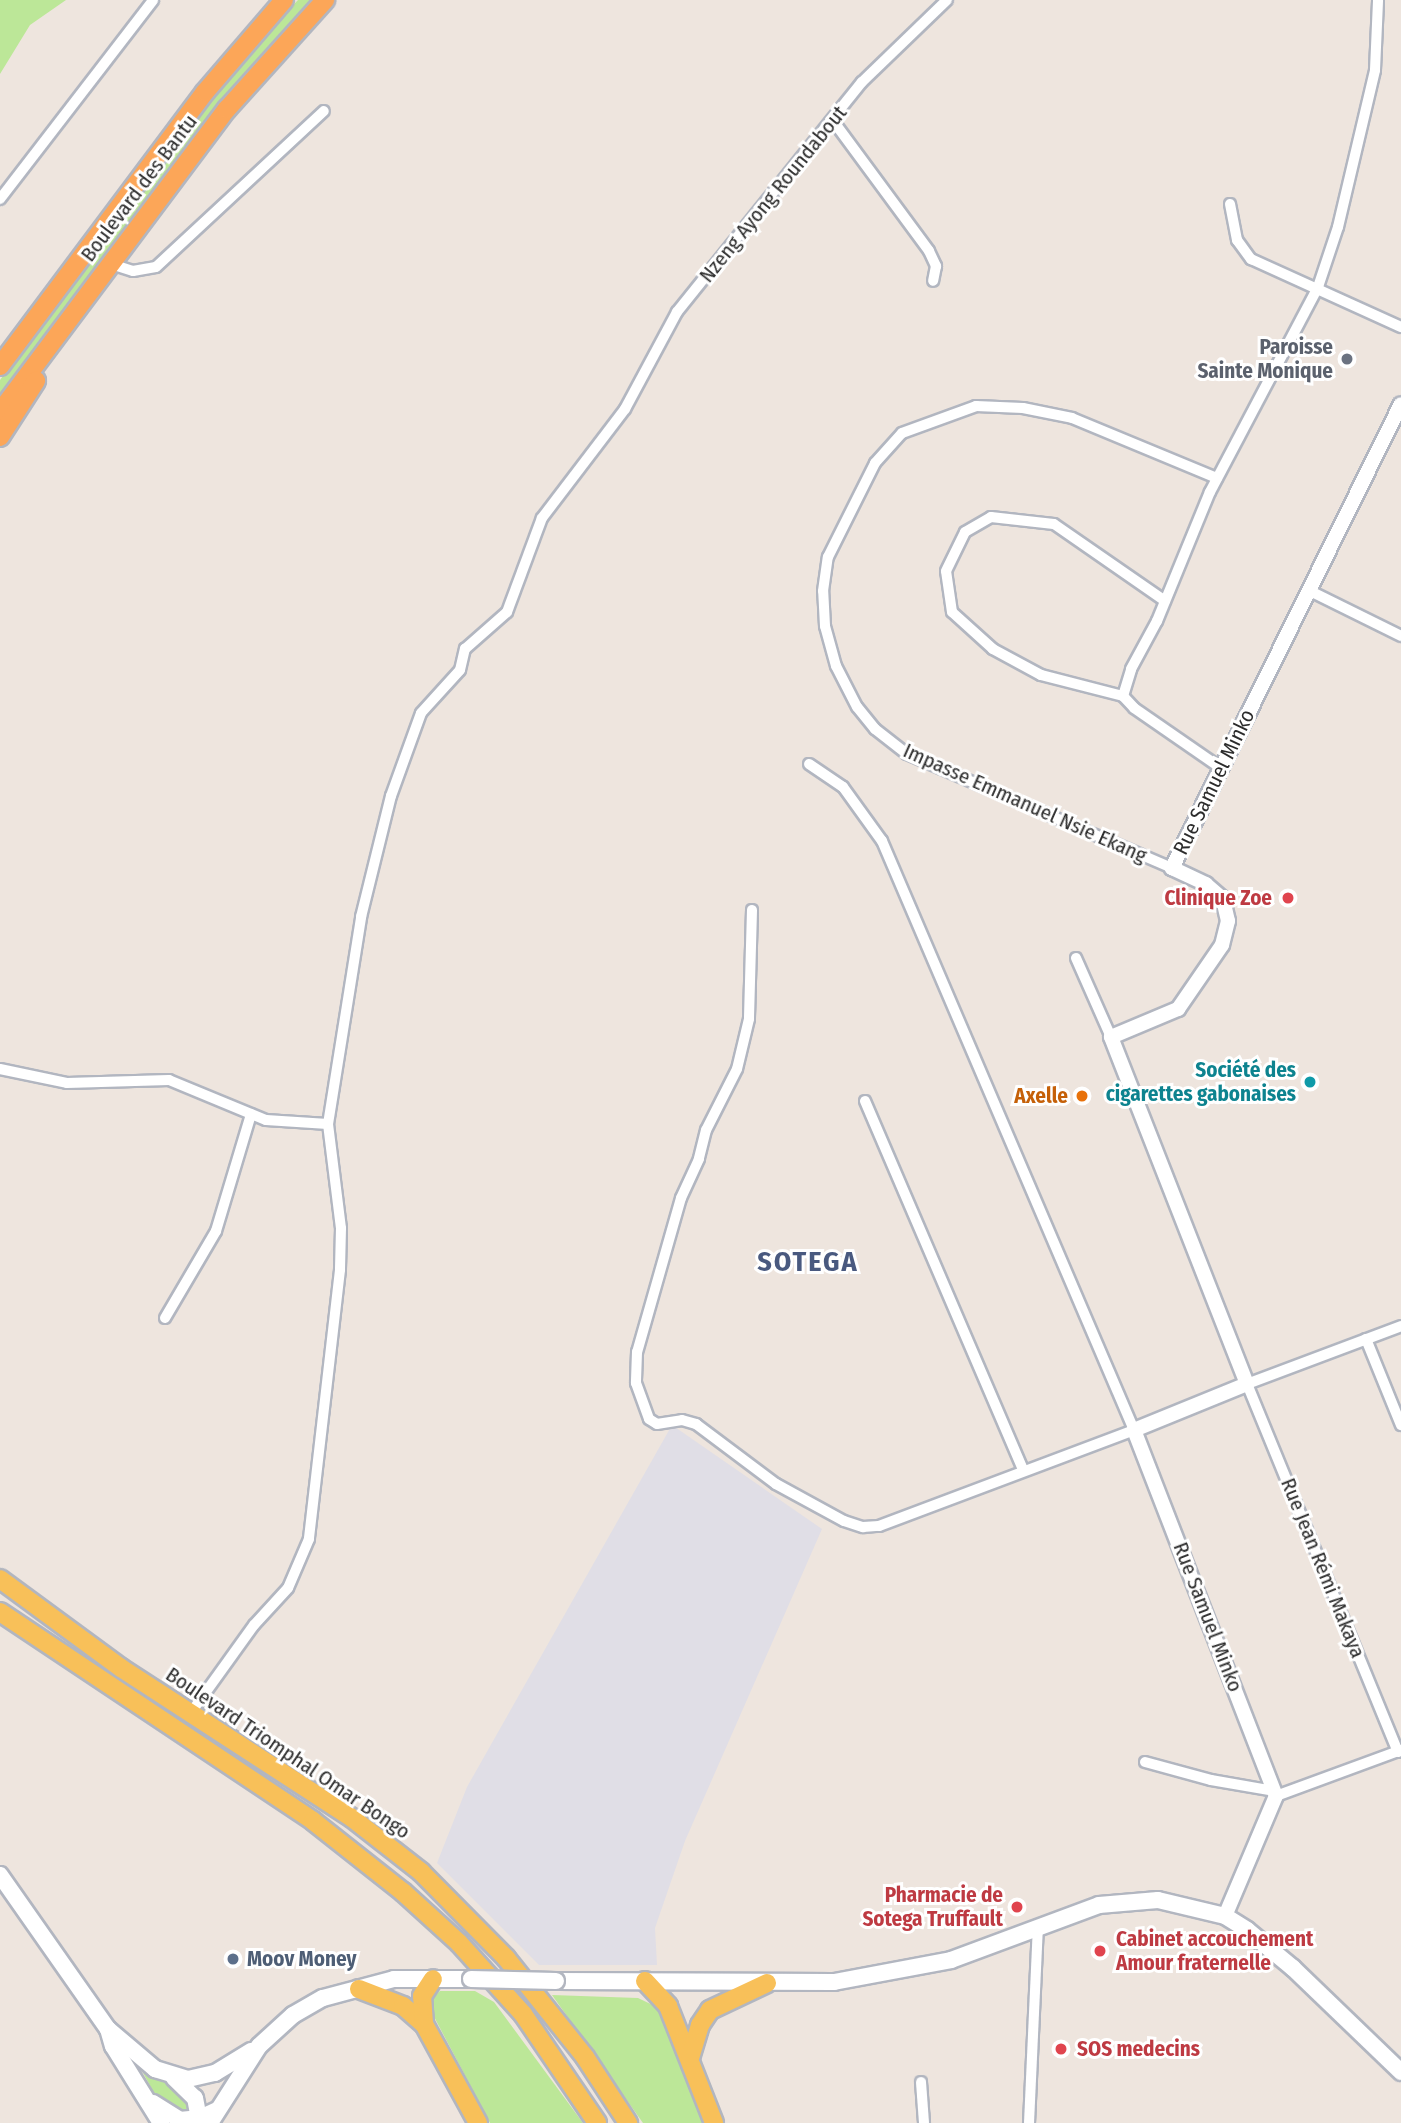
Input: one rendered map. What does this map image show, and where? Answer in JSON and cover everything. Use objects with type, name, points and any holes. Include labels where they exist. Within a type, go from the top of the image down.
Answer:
[{"type":"highway","name":"Boulevard des Bantu","points":[[0,366],[94,237],[240,48],[284,0]]},
{"type":"highway","name":"Boulevard des Bantu","points":[[0,412],[227,109],[325,0]]},
{"type":"highway","points":[[0,349],[94,237]]},
{"type":"highway","points":[[0,437],[72,314]]},
{"type":"main road","name":"Boulevard Triomphal Omar Bongo","points":[[0,1579],[190,1714],[352,1818],[421,1872],[506,1958],[585,2057],[628,2123]]},
{"type":"main road","name":"Boulevard Triomphal Omar Bongo","points":[[0,1612],[313,1821],[403,1892],[458,1943],[523,2014],[597,2123]]},
{"type":"main road","points":[[0,1875],[108,2029],[148,2064],[172,2076],[195,2098],[207,2118]]},
{"type":"main road","points":[[207,2118],[260,2046],[293,2015],[323,1998],[394,1979],[834,1982],[917,1968],[981,1950],[1077,1910],[1130,1900],[1175,1903],[1225,1916],[1270,1946],[1401,2072]]},
{"type":"main road","points":[[424,2024],[422,1996],[433,1979]]},
{"type":"main road","points":[[645,1982],[668,2007],[715,2123]]},
{"type":"main road","points":[[690,2058],[700,2025],[710,2010],[767,1983]]},
{"type":"main road","points":[[359,1989],[403,2006],[424,2024],[478,2123]]},
{"type":"main road","points":[[108,2029],[113,2046],[151,2101],[161,2123]]},
{"type":"main road","points":[[172,2076],[204,2077],[260,2046]]},
{"type":"main road","points":[[151,2101],[172,2118],[207,2118]]},
{"type":"street","points":[[0,199],[153,0]]},
{"type":"street","name":"Nzeng Ayong Roundabout","points":[[190,1714],[254,1625],[288,1588],[309,1539],[340,1270],[341,1228],[328,1124],[361,917],[412,730],[433,696],[460,670],[465,649],[507,612],[542,518],[625,409],[677,312],[834,122],[862,82],[947,0]]},
{"type":"street","points":[[1123,696],[1131,669],[1165,601],[1217,478],[1318,287],[1338,227],[1375,70],[1378,0]]},
{"type":"street","points":[[111,264],[133,271],[156,267],[324,111]]},
{"type":"street","points":[[834,122],[929,251],[936,266],[933,281]]},
{"type":"street","points":[[1230,204],[1237,240],[1251,259],[1318,287],[1401,327]]},
{"type":"street","name":"Rue Samuel Minko","points":[[1111,1037],[1178,1009],[1222,945],[1228,921],[1223,899],[1206,884],[1172,867],[1401,404]]},
{"type":"street","name":"Impasse Emmanuel Nsie Ekang","points":[[1172,867],[907,754],[875,729],[857,707],[836,666],[825,626],[823,590],[828,557],[875,463],[902,433],[976,406],[1023,408],[1072,418],[1217,478]]},
{"type":"street","points":[[1165,601],[1054,524],[991,517],[965,532],[946,570],[952,612],[993,649],[1041,675],[1123,696],[1221,768]]},
{"type":"street","points":[[1308,590],[1401,636]]},
{"type":"street","points":[[809,764],[843,787],[882,841],[1135,1430]]},
{"type":"street","points":[[752,910],[749,1019],[740,1057],[681,1198],[637,1352],[636,1383],[649,1419],[696,1424],[776,1484],[844,1521],[863,1527],[879,1526],[1135,1430],[1245,1379],[1401,1326]]},
{"type":"street","points":[[1076,958],[1111,1037],[1245,1379]]},
{"type":"street","points":[[0,1069],[67,1083],[169,1080],[251,1114],[284,1124],[328,1124]]},
{"type":"street","points":[[865,1101],[1023,1470]]},
{"type":"street","points":[[164,1318],[216,1231],[251,1114]]},
{"type":"street","points":[[1366,1339],[1401,1425]]},
{"type":"street","name":"Rue Jean Rémi Makaya","points":[[1245,1379],[1399,1751]]},
{"type":"street","name":"Rue Samuel Minko","points":[[1135,1430],[1275,1793]]},
{"type":"street","points":[[1145,1762],[1211,1780],[1275,1793],[1399,1751]]},
{"type":"street","points":[[1225,1916],[1275,1793]]},
{"type":"street","points":[[1029,2123],[1038,1926]]},
{"type":"street","points":[[921,2082],[924,2123]]},
{"type":"shaded area","points":[[672,1425],[822,1529],[685,1841],[655,1928],[657,1965],[539,1965],[437,1863],[467,1787]]},
{"type":"green space","points":[[0,0],[66,0],[30,25],[0,74]]},
{"type":"green space","points":[[298,0],[314,0],[174,165],[0,398],[0,380],[146,182],[234,68]]},
{"type":"green space","points":[[440,1991],[475,1991],[494,2002],[583,2123],[490,2123],[431,2011],[429,2000]]},
{"type":"green space","points":[[552,1995],[638,1998],[661,2009],[705,2123],[643,2123]]},
{"type":"green space","points":[[140,2067],[182,2090],[188,2111],[183,2114],[156,2097]]},
{"type":"place","name":"Paroisse Sainte Monique","points":[[1347,359]]},
{"type":"place","name":"Clinique Zoe","points":[[1288,898]]},
{"type":"place","name":"Société des cigarettes gabonaises","points":[[1310,1082]]},
{"type":"place","name":"Axelle","points":[[1082,1096]]},
{"type":"place","name":"Pharmacie de Sotega Truffault","points":[[1017,1907]]},
{"type":"place","name":"Cabinet accouchement Amour fraternelle","points":[[1100,1951]]},
{"type":"place","name":"Moov Money","points":[[233,1959]]},
{"type":"place","name":"SOS medecins","points":[[1061,2049]]},
{"type":"district","name":"SOTEGA","points":[[808,1262]]}]
